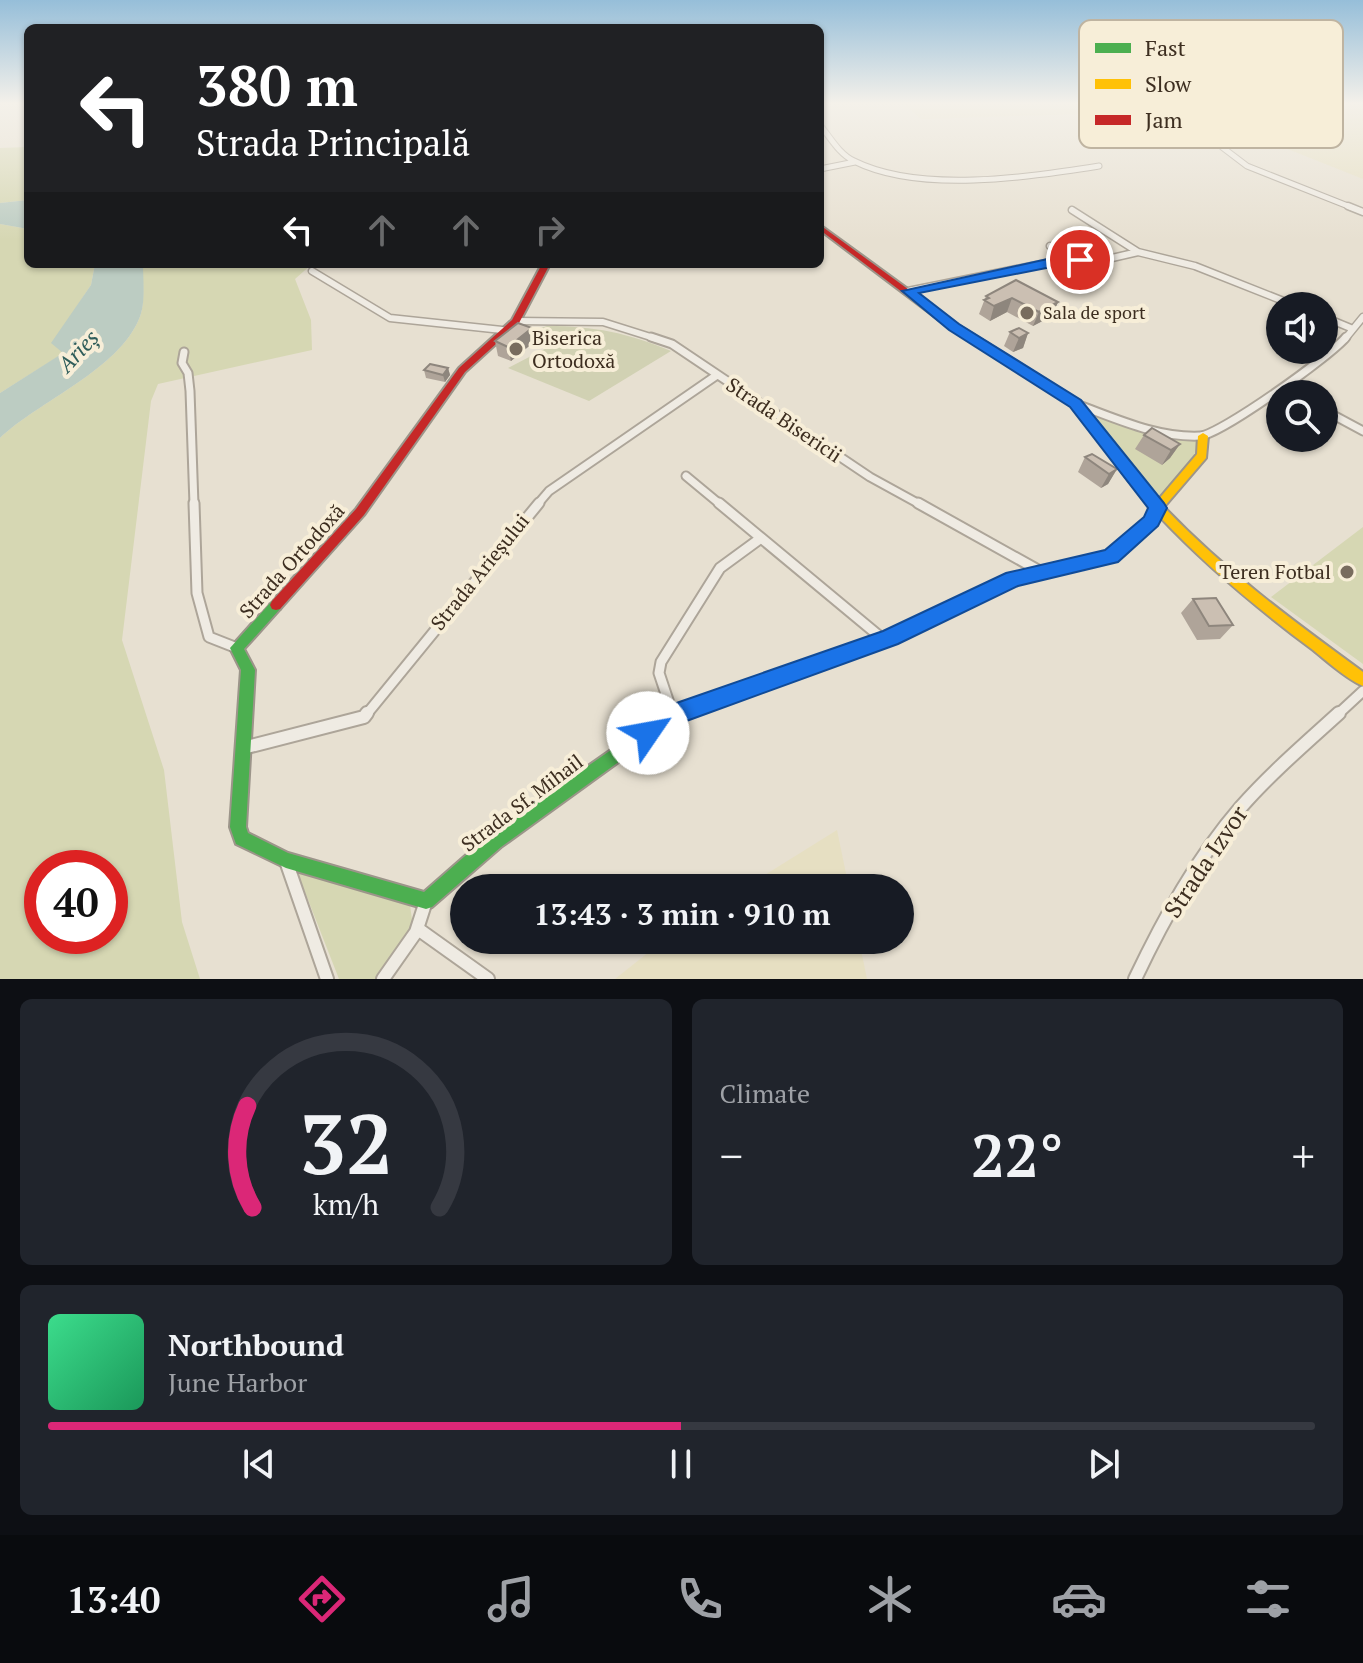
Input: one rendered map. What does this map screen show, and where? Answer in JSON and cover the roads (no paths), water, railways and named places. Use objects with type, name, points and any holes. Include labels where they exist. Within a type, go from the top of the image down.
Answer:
[{"type":"street","points":[[842,149],[855,162]]},
{"type":"street","points":[[1224,149],[1247,166],[1363,212]]},
{"type":"street","points":[[824,168],[855,162],[941,178],[1056,173],[1099,166]]},
{"type":"street","points":[[1072,210],[1138,252],[1195,266],[1266,294]]},
{"type":"street","points":[[824,230],[954,327],[1076,404],[1153,431],[1203,436],[1266,398]]},
{"type":"street","points":[[1050,246],[1073,259]]},
{"type":"street","points":[[908,291],[1073,259],[1099,261],[1138,252]]},
{"type":"street","name":"Strada Ortodoxă","points":[[426,901],[286,860],[242,838],[237,811],[248,670],[237,648],[360,512],[462,370],[502,330],[516,321],[544,268]]},
{"type":"street","points":[[312,271],[390,318],[502,330]]},
{"type":"street","points":[[1294,380],[1336,350],[1363,317]]},
{"type":"street","name":"Strada Bisericii","points":[[516,321],[621,325],[672,344],[870,477],[1038,570]]},
{"type":"street","points":[[1338,323],[1353,329]]},
{"type":"street","points":[[184,352],[182,363],[188,373],[190,391],[197,593],[209,637],[237,648]]},
{"type":"street","name":"Strada Arieșului","points":[[243,748],[364,717],[549,491],[717,375]]},
{"type":"street","points":[[1076,404],[1157,508],[1200,553],[1363,680]]},
{"type":"street","points":[[1338,418],[1363,431]]},
{"type":"street","name":"Strada Sf. Mihail","points":[[426,901],[495,841],[673,715],[884,640],[1038,570],[1111,556],[1151,521],[1157,508],[1202,455],[1203,436]]},
{"type":"street","points":[[686,476],[884,640]]},
{"type":"street","points":[[673,715],[659,673],[661,662],[720,568],[761,538]]},
{"type":"street","name":"Strada Izvor","points":[[1135,979],[1147,953],[1222,830],[1243,804],[1363,691]]},
{"type":"street","points":[[286,860],[327,979]]},
{"type":"street","points":[[383,979],[426,915],[426,901]]},
{"type":"street","points":[[418,929],[488,979]]},
{"type":"water","points":[[24,200],[24,228],[0,224],[0,203]]},
{"type":"water","name":"Arieș","points":[[94,268],[143,268],[141,313],[129,337],[96,369],[0,438],[0,393],[63,353],[51,343],[91,285]]},
{"type":"place","name":"Sala de sport","points":[[1027,313]]},
{"type":"place","name":"Biserica Ortodoxă","points":[[516,349]]},
{"type":"place","name":"Teren Fotbal","points":[[1347,572]]}]
